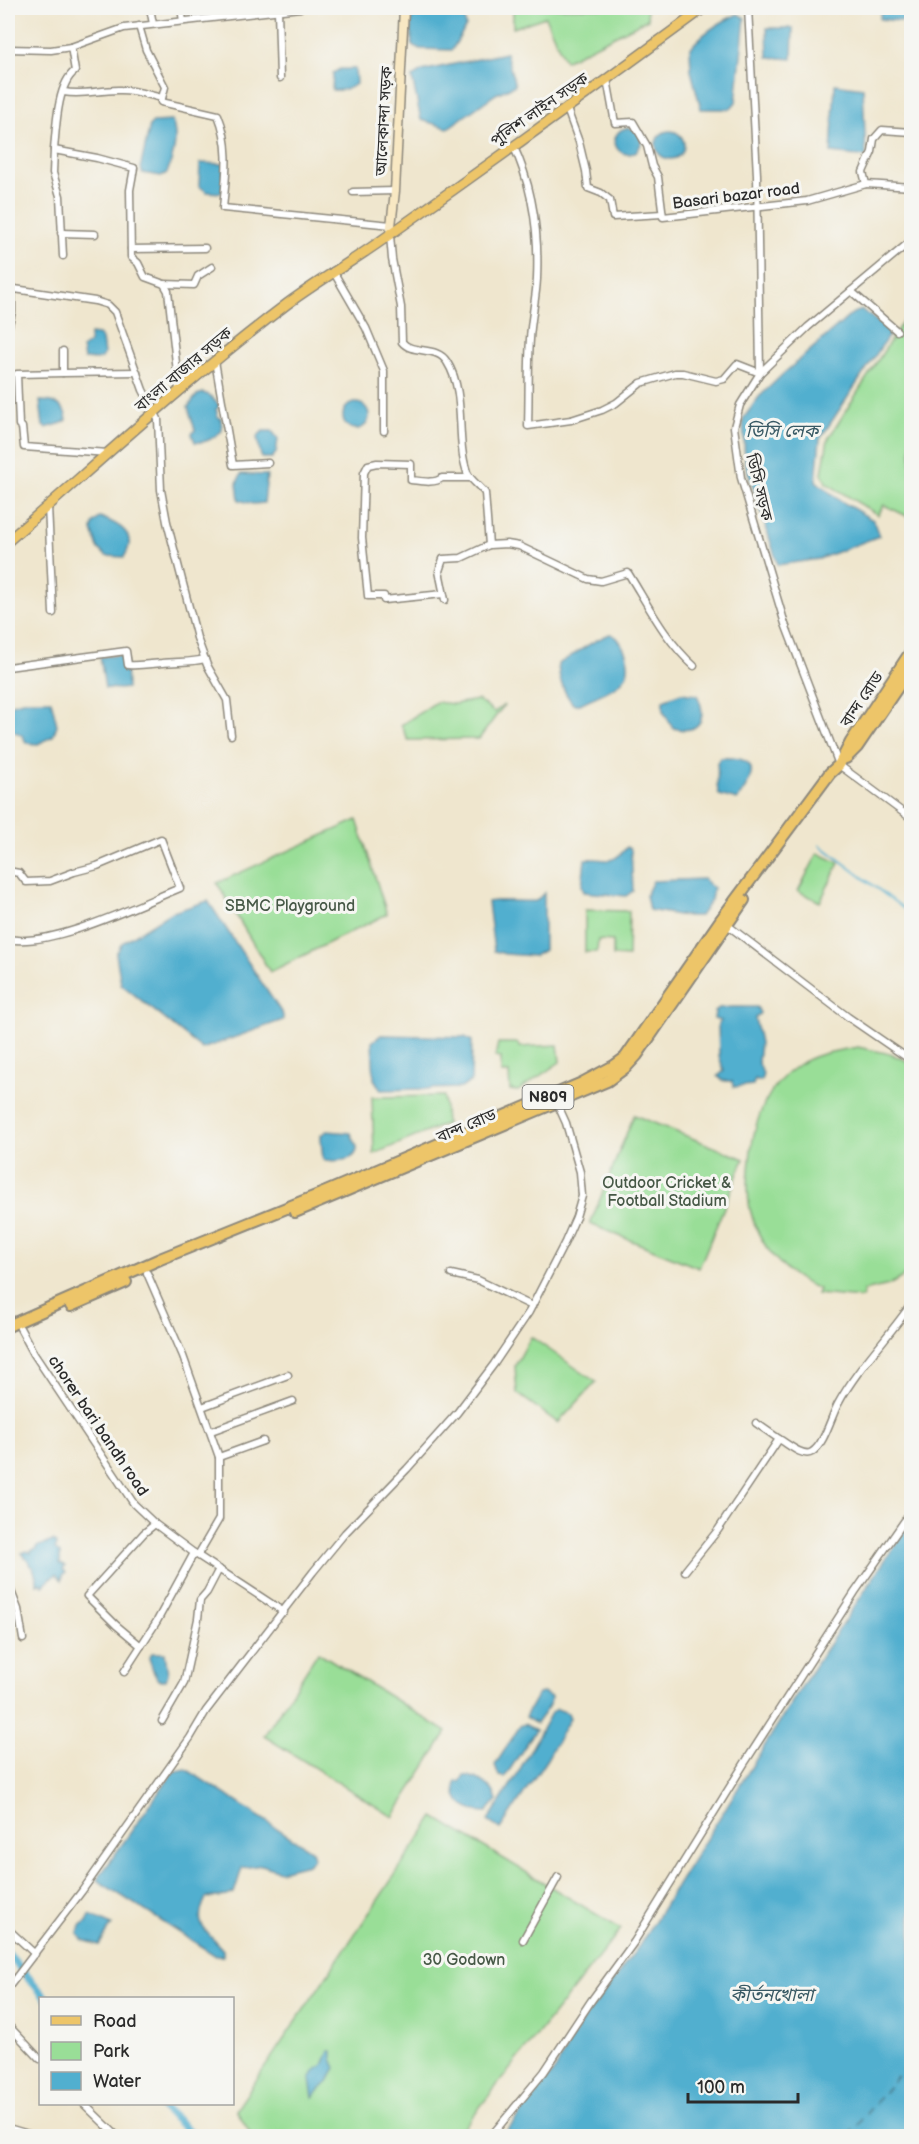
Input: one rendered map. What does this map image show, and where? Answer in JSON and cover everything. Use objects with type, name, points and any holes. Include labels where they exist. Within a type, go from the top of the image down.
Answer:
[{"type":"highway","name":"বান্দ রোড","points":[[839,765],[851,742],[912,650]]},
{"type":"highway","name":"বান্দ রোড","points":[[8,1333],[326,1192],[555,1099],[625,1058],[830,773],[857,747],[912,666]]},
{"type":"highway","name":"বান্দ রোড","points":[[8,1326],[99,1285],[256,1223]]},
{"type":"main road","name":"আলেকান্দা সড়ক","points":[[390,230],[404,8]]},
{"type":"main road","name":"পুলিশ লাইন সড়ক","points":[[390,230],[567,109],[704,8]]},
{"type":"main road","name":"বাংলা বাজার সড়ক","points":[[8,541],[179,390],[390,230]]},
{"type":"street","points":[[150,8],[153,24]]},
{"type":"street","points":[[181,8],[183,21]]},
{"type":"street","points":[[8,49],[51,50],[71,47],[124,28],[264,9],[300,8]]},
{"type":"street","points":[[513,145],[520,160],[534,207],[536,241],[537,280],[530,340],[528,426],[571,420],[602,410],[616,403],[641,383],[675,373],[716,381],[724,379],[737,364],[760,373],[758,205],[748,8]]},
{"type":"street","points":[[279,78],[280,9]]},
{"type":"street","points":[[139,26],[146,50],[165,87],[161,102],[218,115],[228,152],[224,208],[390,230],[392,260],[401,307],[402,342],[407,346],[435,352],[446,361],[456,389],[462,449],[468,475],[485,493],[489,545]]},
{"type":"street","points":[[63,256],[60,196],[53,173],[58,104],[66,82],[75,71],[71,47]]},
{"type":"street","name":"Basari bazar road","points":[[607,79],[615,123],[633,122],[647,146],[652,166],[658,177],[663,217],[807,201],[866,184],[912,187]]},
{"type":"street","points":[[64,92],[87,94],[93,91],[120,90],[144,92],[162,98]]},
{"type":"street","points":[[567,109],[579,142],[588,188],[602,193],[610,200],[612,217],[662,213]]},
{"type":"street","points":[[866,184],[863,172],[872,152],[874,139],[882,130],[912,132]]},
{"type":"street","points":[[54,150],[133,168],[130,189],[131,257],[138,263],[145,277],[164,284],[195,285],[198,276],[212,267]]},
{"type":"street","points":[[353,192],[394,191]]},
{"type":"street","points":[[61,233],[95,234]]},
{"type":"street","name":"ডিসি সড়ক","points":[[839,765],[785,624],[741,478],[734,427],[740,405],[760,373],[808,327],[912,240]]},
{"type":"street","points":[[131,249],[205,248]]},
{"type":"street","points":[[333,271],[366,328],[384,371],[384,431]]},
{"type":"street","points":[[164,284],[170,302],[179,390]]},
{"type":"street","points":[[8,329],[12,312],[10,288],[108,305],[115,312],[153,413],[158,419],[161,490],[167,522],[196,638],[227,700],[231,735]]},
{"type":"street","points":[[851,291],[897,331]]},
{"type":"street","points":[[63,351],[63,373]]},
{"type":"street","points":[[215,361],[234,465],[268,464]]},
{"type":"street","points":[[108,453],[24,447],[22,427],[19,425],[17,375],[137,372]]},
{"type":"street","points":[[471,478],[442,478],[439,481],[425,482],[411,480],[411,464],[368,465],[363,473],[362,538],[368,596],[384,596],[384,600],[444,597],[439,571],[443,559],[461,558],[489,545],[519,546],[588,579],[601,581],[628,573],[640,595],[681,654],[694,666]]},
{"type":"street","points":[[48,506],[53,613]]},
{"type":"street","points":[[8,667],[126,651],[128,665],[192,662],[205,659]]},
{"type":"street","points":[[839,765],[912,819]]},
{"type":"street","points":[[8,871],[19,873],[26,882],[50,881],[97,866],[161,839],[180,888],[81,928],[23,941],[8,939]]},
{"type":"street","points":[[723,923],[848,1017],[912,1061]]},
{"type":"street","points":[[9,1985],[33,1956],[172,1764],[206,1711],[313,1572],[345,1533],[457,1413],[494,1364],[532,1306],[572,1226],[582,1196],[580,1172],[566,1123],[555,1099]]},
{"type":"street","points":[[124,1672],[219,1519],[219,1457],[180,1348],[147,1273]]},
{"type":"street","points":[[451,1274],[478,1280],[532,1306]]},
{"type":"street","points":[[756,1423],[804,1453],[813,1452],[824,1436],[831,1417],[850,1383],[892,1332],[912,1303]]},
{"type":"street","name":"chorer bari bandh road","points":[[20,1328],[34,1354],[134,1504],[155,1524],[196,1554],[284,1612]]},
{"type":"street","points":[[202,1407],[288,1375]]},
{"type":"street","points":[[211,1431],[293,1401]]},
{"type":"street","points":[[685,1571],[718,1530],[779,1439]]},
{"type":"street","points":[[219,1457],[263,1441]]},
{"type":"street","points":[[491,2136],[544,2072],[634,1942],[744,1764],[855,1592],[912,1510]]},
{"type":"street","points":[[141,1646],[87,1596],[144,1533],[155,1524]]},
{"type":"street","points":[[162,1721],[184,1683],[200,1600],[219,1569]]},
{"type":"street","points":[[8,1583],[18,1609],[23,1639]]},
{"type":"street","points":[[523,1940],[558,1877]]},
{"type":"street","points":[[8,1929],[33,1956]]},
{"type":"street","points":[[8,2025],[39,2058]]},
{"type":"street","points":[[86,2105],[117,2136]]},
{"type":"street","points":[[8,2128],[35,2136]]},
{"type":"green space","points":[[513,8],[646,8],[648,19],[565,61],[545,17],[513,28]]},
{"type":"green space","points":[[911,308],[911,518],[884,505],[878,515],[826,483],[822,473],[828,439]]},
{"type":"green space","points":[[478,700],[494,712],[504,705],[479,739],[408,740],[401,725],[436,702],[454,704]]},
{"type":"green space","name":"SBMC Playground","points":[[357,820],[387,914],[270,972],[217,883]]},
{"type":"green space","points":[[818,853],[839,863],[820,902],[798,891]]},
{"type":"green space","points":[[585,910],[629,911],[628,957],[613,956],[613,941],[598,940],[597,952],[585,952]]},
{"type":"green space","points":[[498,1043],[518,1043],[519,1047],[558,1045],[560,1062],[518,1091],[510,1090],[509,1073],[501,1073],[501,1058],[495,1057]]},
{"type":"green space","points":[[858,1047],[893,1055],[912,1065],[911,1272],[889,1285],[864,1291],[862,1298],[817,1294],[819,1289],[795,1276],[774,1258],[759,1235],[754,1222],[748,1187],[756,1125],[771,1092],[798,1065],[827,1053]]},
{"type":"green space","points":[[444,1096],[446,1124],[374,1154],[372,1097]]},
{"type":"green space","name":"Outdoor Cricket & Football Stadium","points":[[634,1115],[744,1159],[699,1268],[590,1224]]},
{"type":"green space","points":[[531,1337],[596,1382],[558,1423],[517,1393],[515,1366]]},
{"type":"green space","points":[[318,1652],[447,1732],[393,1817],[264,1736]]},
{"type":"green space","name":"30 Godown","points":[[434,1817],[621,1929],[457,2136],[252,2136],[236,2110]]},
{"type":"water","points":[[413,8],[463,8],[466,26],[452,50],[420,49],[412,45]]},
{"type":"water","points":[[881,8],[911,8],[911,22],[880,19]]},
{"type":"water","points":[[738,14],[745,18],[736,102],[730,109],[701,109],[691,71],[690,49],[712,28]]},
{"type":"water","points":[[767,28],[793,28],[792,59],[768,57]]},
{"type":"water","points":[[506,53],[515,85],[496,94],[448,128],[421,120],[412,77],[422,71]]},
{"type":"water","points":[[340,69],[355,69],[356,84],[345,90],[332,90],[333,73]]},
{"type":"water","points":[[835,84],[863,88],[866,157],[831,153]]},
{"type":"water","points":[[172,121],[175,141],[167,173],[161,176],[142,173],[141,165],[150,125],[153,122]]},
{"type":"water","points":[[628,128],[637,132],[641,141],[637,150],[628,154],[619,150],[615,141],[619,132]]},
{"type":"water","points":[[670,131],[680,135],[684,145],[680,155],[670,159],[660,155],[656,145],[660,135]]},
{"type":"water","points":[[200,163],[224,164],[222,193],[207,192],[199,186]]},
{"type":"water","name":"ডিসি লেক","points":[[862,310],[891,332],[820,439],[816,481],[839,500],[873,520],[879,536],[819,559],[778,565],[745,462],[743,419],[759,397],[783,374],[853,313]]},
{"type":"water","points":[[90,334],[98,335],[102,339],[104,354],[97,360],[84,359],[82,348],[89,343]]},
{"type":"water","points":[[203,393],[209,395],[220,406],[216,409],[218,417],[221,418],[222,431],[206,441],[195,442],[192,434],[195,430],[188,407],[197,395]]},
{"type":"water","points":[[40,401],[58,404],[64,410],[67,420],[46,428],[43,426]]},
{"type":"water","points":[[356,403],[365,407],[369,416],[365,425],[356,429],[347,425],[343,416],[347,407]]},
{"type":"water","points":[[263,431],[272,431],[278,439],[276,453],[272,458],[261,456],[257,437]]},
{"type":"water","points":[[241,474],[267,475],[264,503],[253,504],[239,500],[237,483]]},
{"type":"water","points":[[100,517],[120,527],[128,536],[128,549],[124,557],[106,556],[98,548],[92,530],[93,524]]},
{"type":"water","points":[[610,634],[617,638],[625,651],[628,663],[623,680],[608,691],[580,704],[573,704],[562,685],[558,664]]},
{"type":"water","points":[[120,655],[126,659],[127,688],[105,688],[100,657]]},
{"type":"water","points":[[681,693],[697,695],[702,711],[699,723],[690,729],[673,728],[663,711],[663,700]]},
{"type":"water","points":[[26,700],[51,700],[57,725],[53,736],[38,744],[26,743],[23,736],[16,732],[8,732],[8,705]]},
{"type":"water","points":[[720,758],[742,760],[751,768],[748,782],[737,800],[719,795],[717,763]]},
{"type":"water","points":[[627,847],[631,850],[633,891],[626,896],[584,892],[582,886],[585,859],[612,859]]},
{"type":"water","points":[[703,879],[713,888],[711,900],[700,916],[684,916],[649,910],[646,895],[653,881]]},
{"type":"water","points":[[544,893],[544,950],[534,956],[494,951],[488,902],[536,901]]},
{"type":"water","points":[[208,901],[283,1015],[283,1020],[202,1049],[121,984],[116,954],[122,943],[170,913]]},
{"type":"water","points":[[757,1007],[760,1013],[755,1018],[760,1043],[758,1061],[763,1074],[761,1081],[755,1079],[753,1085],[734,1087],[732,1081],[723,1081],[718,1076],[724,1071],[719,1056],[718,1023],[721,1021],[714,1019],[715,1011],[719,1008]]},
{"type":"water","points":[[381,1035],[465,1037],[472,1041],[471,1081],[461,1088],[381,1090],[374,1079],[372,1042]]},
{"type":"water","points":[[327,1131],[351,1133],[357,1147],[354,1156],[344,1160],[323,1160],[321,1135]]},
{"type":"water","name":"কীর্তনখোলা","points":[[911,1521],[911,2136],[503,2136],[555,2070],[579,2026],[639,1946],[814,1667]]},
{"type":"water","points":[[53,1541],[56,1544],[55,1549],[60,1554],[60,1564],[65,1566],[63,1570],[66,1573],[62,1580],[56,1574],[43,1586],[41,1583],[37,1584],[33,1567],[22,1553],[27,1551],[31,1553],[36,1547]]},
{"type":"water","points":[[152,1653],[165,1653],[168,1674],[166,1680],[158,1680],[154,1673],[149,1658]]},
{"type":"water","points":[[543,1693],[551,1697],[551,1701],[536,1724],[525,1717],[538,1694]]},
{"type":"water","points":[[557,1709],[568,1713],[570,1718],[547,1759],[500,1829],[488,1821],[551,1713]]},
{"type":"water","points":[[524,1724],[536,1730],[505,1777],[499,1776],[495,1765],[520,1726]]},
{"type":"water","points":[[186,1769],[312,1851],[314,1858],[308,1864],[280,1871],[262,1865],[242,1868],[234,1893],[206,1898],[200,1915],[201,1921],[206,1932],[223,1950],[223,1956],[216,1956],[97,1880],[173,1772]]},
{"type":"water","points":[[464,1775],[480,1780],[492,1790],[497,1800],[487,1812],[467,1808],[459,1800],[455,1789],[456,1781],[460,1782]]},
{"type":"water","points":[[90,1915],[112,1925],[99,1945],[83,1940],[78,1934],[80,1926],[87,1922]]},
{"type":"water","points":[[329,2051],[332,2051],[332,2059],[336,2068],[327,2083],[313,2097],[310,2080],[314,2072],[323,2065]]},
{"type":"waterway","points":[[820,845],[912,915]]},
{"type":"waterway","points":[[8,1954],[45,1997]]},
{"type":"waterway","points":[[160,2105],[194,2136]]},
{"type":"ferry route","points":[[848,2136],[912,2058]]}]
